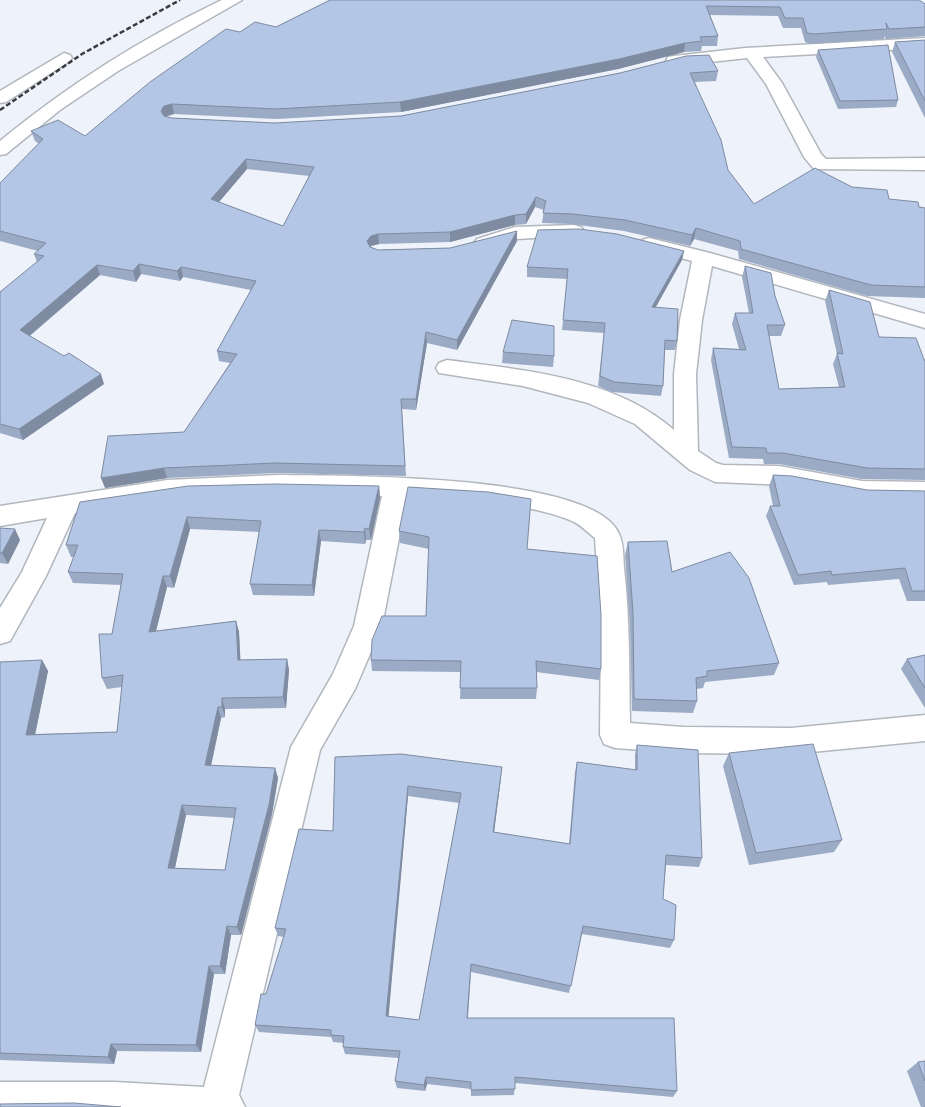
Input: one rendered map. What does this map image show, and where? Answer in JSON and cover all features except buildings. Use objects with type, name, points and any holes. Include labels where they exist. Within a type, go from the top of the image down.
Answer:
[{"type":"street","points":[[0,150],[41,115],[127,59],[177,28],[234,0]]},
{"type":"street","points":[[661,64],[684,59],[752,53],[925,42]]},
{"type":"street","points":[[752,53],[774,83],[813,157],[821,165],[925,164]]},
{"type":"street","points":[[0,98],[64,58]]},
{"type":"street","points":[[467,247],[515,234],[578,231],[597,234]]},
{"type":"street","points":[[634,240],[703,257],[924,324]]},
{"type":"street","points":[[686,451],[685,374],[691,320],[703,257]]},
{"type":"street","points":[[447,368],[557,384],[583,392],[644,418],[701,465],[714,472],[727,475],[778,474],[861,489],[925,491]]},
{"type":"street","points":[[0,516],[193,487],[250,484],[396,486],[488,494],[575,512],[595,521],[606,533],[612,580],[615,734],[683,740],[791,741],[925,728]]},
{"type":"street","points":[[0,1101],[106,1101],[220,1107],[306,747],[345,680],[368,626],[378,585],[396,486]]},
{"type":"street","points":[[0,633],[33,576],[66,505]]},
{"type":"railway","points":[[0,110],[82,54],[180,0]]}]
